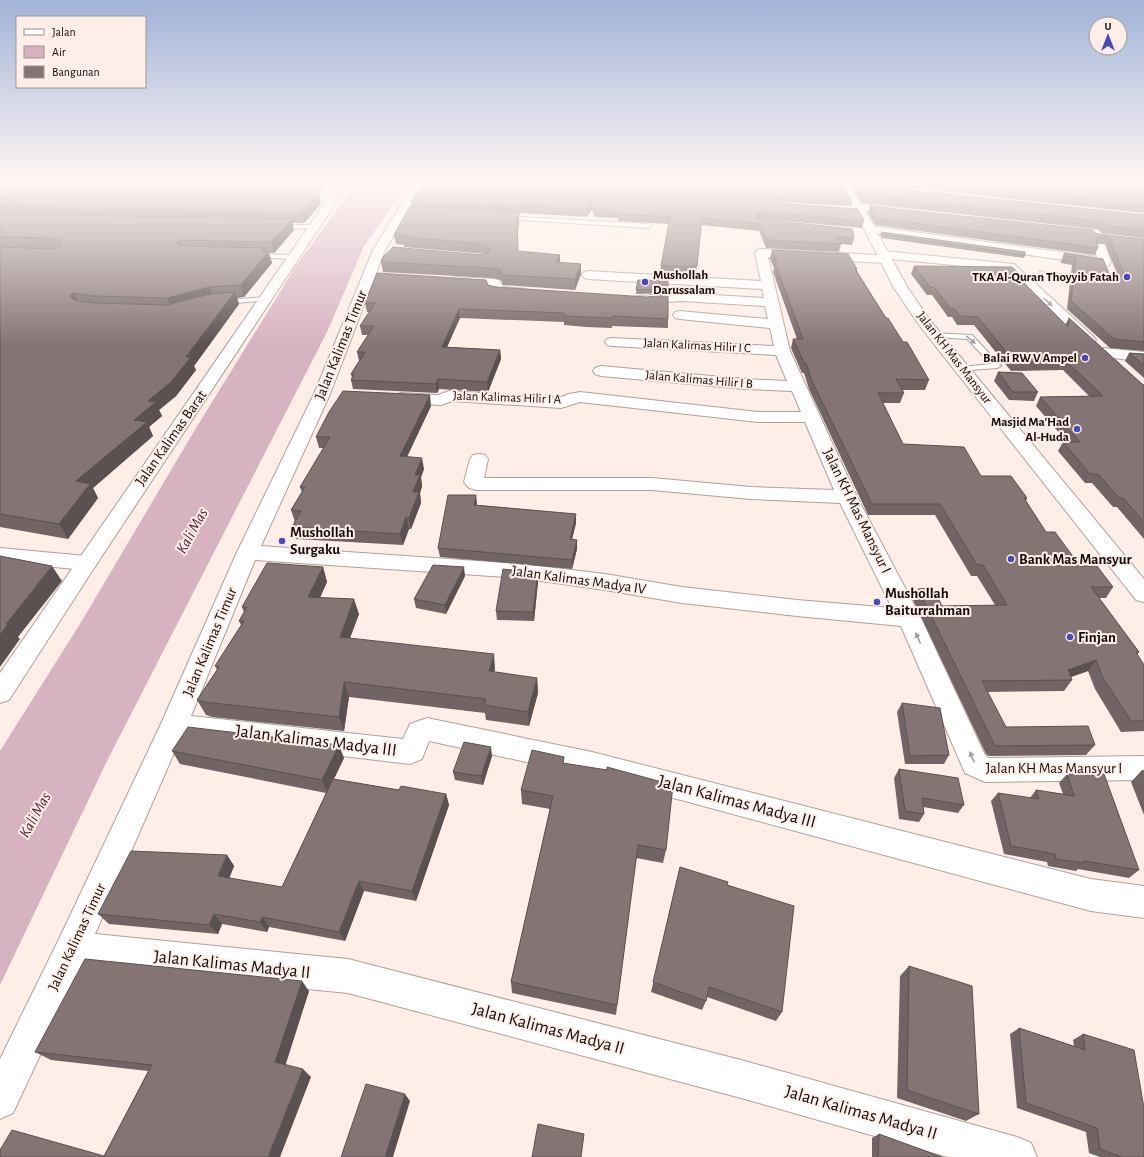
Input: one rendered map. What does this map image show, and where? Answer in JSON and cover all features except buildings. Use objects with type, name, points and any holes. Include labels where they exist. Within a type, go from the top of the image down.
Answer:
[{"type":"street","name":"Jalan Kalimas Barat","points":[[0,693],[86,563],[307,238]]},
{"type":"street","name":"Jalan Kalimas Timur","points":[[0,1100],[71,951],[173,726],[248,552],[329,395],[393,238]]},
{"type":"street","name":"Jalan KH Mas Mansyur","points":[[871,238],[884,257],[901,288],[934,335],[1144,594]]},
{"type":"street","points":[[914,238],[1104,262]]},
{"type":"street","points":[[1097,238],[1104,262],[1110,274]]},
{"type":"street","name":"Jalan KH Mas Mansyur I","points":[[884,257],[761,253],[764,282],[777,324],[782,351],[848,497],[909,618],[975,764],[980,769],[985,770],[1144,768]]},
{"type":"street","points":[[884,257],[1010,267],[1121,368]]},
{"type":"street","points":[[588,275],[764,282]]},
{"type":"street","points":[[445,280],[494,283],[496,285],[496,290],[536,293]]},
{"type":"street","points":[[630,299],[652,300],[681,297],[764,282]]},
{"type":"street","points":[[680,315],[777,324]]},
{"type":"street","name":"Jalan Kalimas Hilir I C","points":[[612,342],[782,351]]},
{"type":"street","points":[[1104,353],[1144,357]]},
{"type":"street","name":"Jalan Kalimas Hilir I B","points":[[601,371],[745,384],[797,386]]},
{"type":"street","name":"Jalan Kalimas Hilir I A","points":[[388,397],[441,400],[450,396],[561,403],[575,397],[580,397],[758,417],[812,417]]},
{"type":"street","points":[[479,459],[474,482],[476,484],[652,484],[751,493],[848,497]]},
{"type":"street","name":"Jalan Kalimas Madya IV","points":[[248,552],[521,571],[697,597],[909,618]]},
{"type":"street","points":[[0,554],[86,563]]},
{"type":"street","name":"Jalan Kalimas Madya III","points":[[173,726],[197,727],[410,752],[412,751],[419,732],[427,729],[592,764],[1091,895],[1144,902]]},
{"type":"street","name":"Jalan Kalimas Madya II","points":[[71,951],[96,951],[348,976],[741,1079],[1017,1157]]},
{"type":"lane","points":[[245,256],[294,257]]},
{"type":"lane","points":[[214,303],[267,299]]},
{"type":"lane","points":[[934,335],[969,337],[997,366],[961,368]]},
{"type":"path","points":[[1010,267],[1073,275]]},
{"type":"water","name":"Kali Mas","points":[[316,238],[370,238],[364,246],[328,330],[108,759],[0,985],[0,751],[80,624],[193,433],[296,266]]},
{"type":"place","name":"TKA Al-Quran Thoyyib Fatah","points":[[1127,277]]},
{"type":"place","name":"Mushollah Darussalam","points":[[645,282]]},
{"type":"place","name":"Balai RW V Ampel","points":[[1085,358]]},
{"type":"place","name":"Masjid Ma'Had Al-Huda","points":[[1077,429]]},
{"type":"place","name":"Mushollah Surgaku","points":[[282,541]]},
{"type":"place","name":"Bank Mas Mansyur","points":[[1011,559]]},
{"type":"place","name":"Mushollah Baiturrahman","points":[[877,602]]},
{"type":"place","name":"Finjan","points":[[1070,637]]}]
